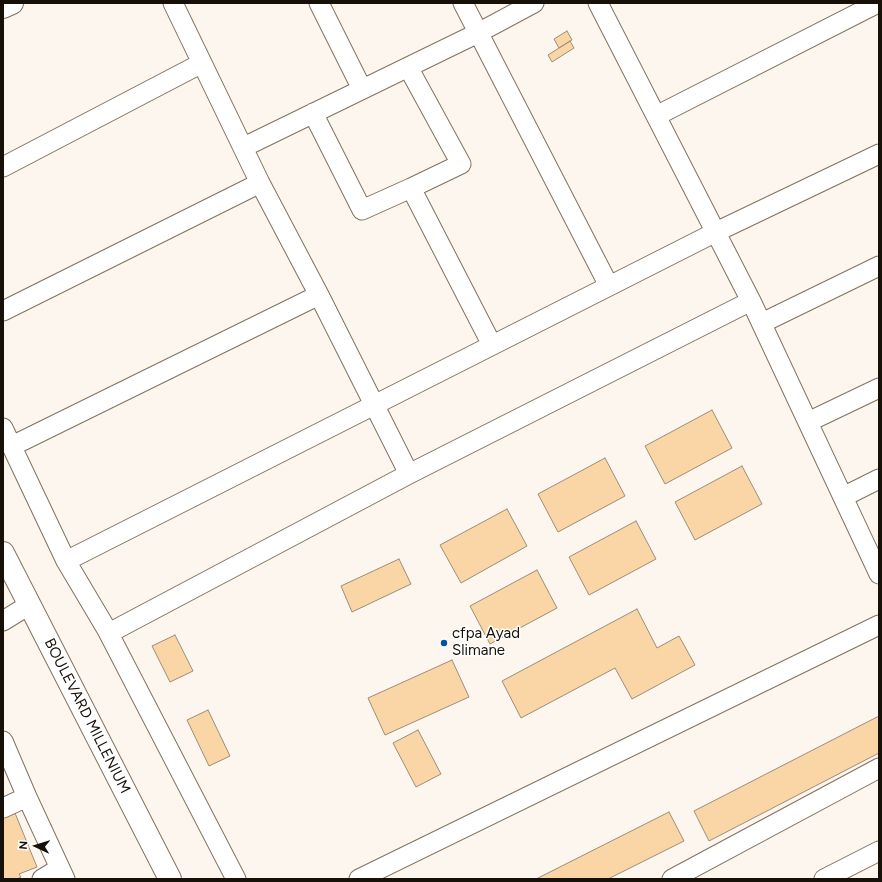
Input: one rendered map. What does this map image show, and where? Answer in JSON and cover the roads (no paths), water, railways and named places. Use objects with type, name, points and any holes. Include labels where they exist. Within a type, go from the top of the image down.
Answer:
[{"type":"main road","points":[[3,8],[12,3]]},
{"type":"main road","name":"BOULEVARD MILLENIUM","points":[[3,554],[170,879]]},
{"type":"street","points":[[173,3],[244,147],[260,183],[319,295],[409,474]]},
{"type":"street","points":[[319,3],[362,89]]},
{"type":"street","points":[[463,3],[609,286]]},
{"type":"street","points":[[244,147],[478,33],[534,3]]},
{"type":"street","points":[[598,3],[751,300],[879,574]]},
{"type":"street","points":[[656,116],[878,3]]},
{"type":"street","points":[[3,167],[202,63]]},
{"type":"street","points":[[314,113],[362,210],[461,164],[408,67]]},
{"type":"street","points":[[66,561],[716,232],[879,154]]},
{"type":"street","points":[[3,311],[260,183]]},
{"type":"street","points":[[412,188],[492,345]]},
{"type":"street","points":[[762,323],[879,266]]},
{"type":"street","points":[[12,446],[319,295]]},
{"type":"street","points":[[109,633],[409,474],[751,300]]},
{"type":"street","points":[[808,422],[879,388]]},
{"type":"street","points":[[3,428],[66,561],[109,633],[236,879]]},
{"type":"street","points":[[843,497],[879,479]]},
{"type":"street","points":[[3,621],[30,605]]},
{"type":"street","points":[[359,879],[879,625]]},
{"type":"street","points":[[3,741],[26,797],[62,873],[42,879]]},
{"type":"street","points":[[672,879],[879,768]]},
{"type":"street","points":[[3,808],[26,797]]},
{"type":"street","points":[[824,879],[879,851]]},
{"type":"place","name":"cfpa Ayad Slimane","points":[[444,643]]}]
